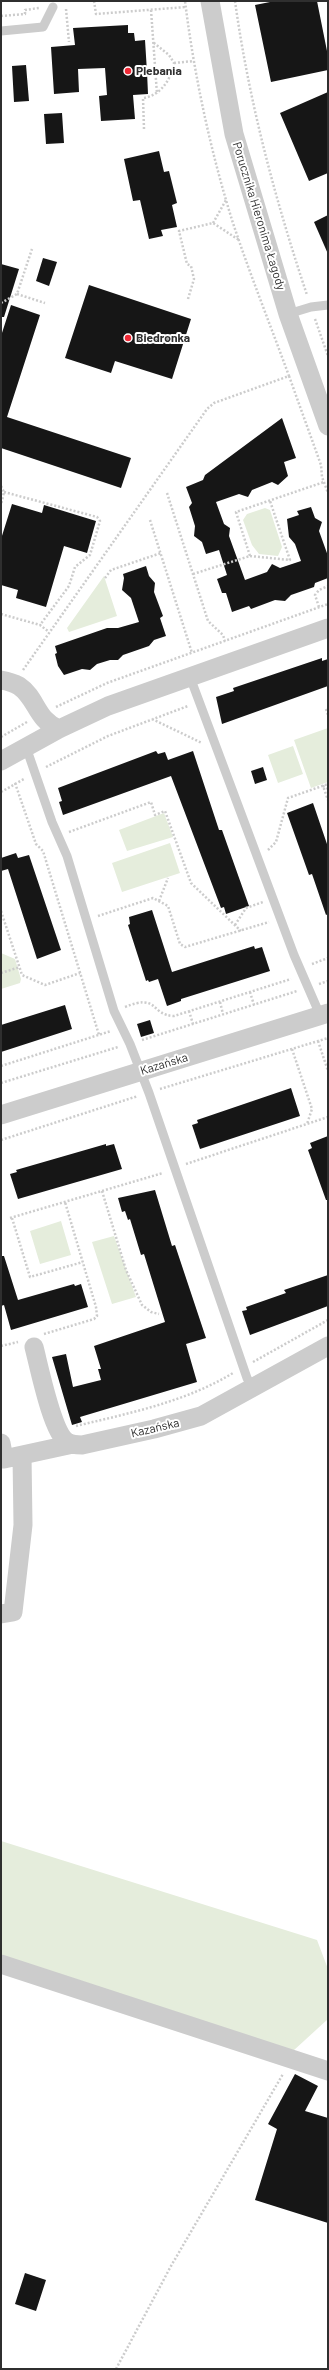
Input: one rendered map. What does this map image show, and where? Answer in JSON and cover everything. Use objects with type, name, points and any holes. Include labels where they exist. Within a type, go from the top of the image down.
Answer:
[{"type":"street","name":"Porucznika Hieronima Łagody","points":[[210,1],[234,134],[288,314],[328,426]]},
{"type":"street","points":[[1,761],[59,729],[108,706],[192,681],[328,628]]},
{"type":"street","points":[[8,682],[27,693],[39,714],[52,726],[59,729]]},
{"type":"street","points":[[32,744],[40,735],[39,714]]},
{"type":"street","name":"Kazańska","points":[[1,1115],[324,1014]]},
{"type":"street","points":[[32,1341],[58,1429],[62,1436],[73,1444]]},
{"type":"street","name":"Kazańska","points":[[9,1452],[90,1443],[189,1420],[253,1389],[328,1346]]},
{"type":"street","points":[[1,1614],[14,1612],[23,1525],[9,1452]]},
{"type":"street","points":[[1,1964],[328,2071]]},
{"type":"lane","points":[[1,31],[43,27],[53,7]]},
{"type":"lane","points":[[288,314],[311,307],[328,305]]},
{"type":"lane","points":[[192,681],[301,971],[324,1014]]},
{"type":"lane","points":[[32,744],[35,773],[58,836],[67,856],[114,1012],[123,1028],[141,1071],[253,1389]]},
{"type":"path","points":[[94,1],[96,14],[186,8]]},
{"type":"path","points":[[185,1],[194,61],[226,200],[239,240],[321,465],[324,482],[328,493]]},
{"type":"path","points":[[235,1],[247,75],[264,152],[290,246],[328,356]]},
{"type":"path","points":[[1,16],[25,14],[25,10],[66,6],[69,42]]},
{"type":"path","points":[[151,10],[157,94]]},
{"type":"path","points":[[144,128],[142,98],[157,94],[170,76],[174,63],[170,55],[154,43]]},
{"type":"path","points":[[174,63],[194,61]]},
{"type":"path","points":[[214,223],[226,200]]},
{"type":"path","points":[[188,299],[194,279],[191,266],[187,264],[179,231],[214,223],[239,240]]},
{"type":"path","points":[[1,303],[17,294],[32,249]]},
{"type":"path","points":[[17,294],[45,303]]},
{"type":"path","points":[[8,682],[49,632],[207,409],[214,403],[289,376]]},
{"type":"path","points":[[250,556],[236,512],[324,482]]},
{"type":"path","points":[[1,486],[4,492],[1,505]]},
{"type":"path","points":[[4,492],[52,503],[97,517],[100,521],[90,555],[75,567],[69,586],[40,626]]},
{"type":"path","points":[[167,493],[208,621],[223,635],[225,641]]},
{"type":"path","points":[[193,574],[250,556],[290,560],[270,501]]},
{"type":"path","points":[[150,520],[192,653]]},
{"type":"path","points":[[105,578],[111,570],[161,553]]},
{"type":"path","points":[[319,607],[315,595],[319,590],[328,586]]},
{"type":"path","points":[[1,737],[39,714],[107,683],[328,604]]},
{"type":"path","points":[[1,614],[40,626],[49,632]]},
{"type":"path","points":[[1,792],[15,783],[108,736],[192,704],[187,689],[192,681]]},
{"type":"path","points":[[326,709],[328,715]]},
{"type":"path","points":[[152,719],[203,744]]},
{"type":"path","points":[[15,783],[36,844],[43,851],[99,1035]]},
{"type":"path","points":[[256,854],[268,850],[276,842],[288,798],[328,784]]},
{"type":"path","points":[[323,786],[328,789]]},
{"type":"path","points":[[323,786],[328,800]]},
{"type":"path","points":[[58,836],[151,802],[155,814],[165,811],[191,883],[241,931]]},
{"type":"path","points":[[159,901],[168,878]]},
{"type":"path","points":[[86,920],[153,898],[168,906],[180,944],[185,947],[273,921]]},
{"type":"path","points":[[235,925],[246,908],[266,901]]},
{"type":"path","points":[[1,911],[22,975],[44,985],[80,973]]},
{"type":"path","points":[[114,1012],[140,1002],[153,1004],[170,1016],[189,1012],[250,992],[328,958]]},
{"type":"path","points":[[1,973],[20,967]]},
{"type":"path","points":[[1,1083],[328,981]]},
{"type":"path","points":[[250,992],[254,1005]]},
{"type":"path","points":[[220,1002],[224,1014]]},
{"type":"path","points":[[189,1012],[193,1024]]},
{"type":"path","points":[[1,1066],[123,1028]]},
{"type":"path","points":[[1,1140],[328,1038]]},
{"type":"path","points":[[318,1041],[328,1071]]},
{"type":"path","points":[[292,1049],[312,1109],[307,1124]]},
{"type":"path","points":[[176,1168],[328,1117]]},
{"type":"path","points":[[83,1262],[30,1277],[11,1218],[166,1172]]},
{"type":"path","points":[[102,1191],[126,1270],[142,1305],[151,1312],[159,1314]]},
{"type":"path","points":[[1,1346],[32,1341],[94,1319],[97,1316],[65,1202]]},
{"type":"path","points":[[58,1429],[78,1426],[186,1397],[212,1386],[328,1320]]},
{"type":"path","points":[[116,2369],[171,2266],[292,2060]]},
{"type":"green space","points":[[265,508],[270,510],[282,547],[278,556],[259,554],[252,545],[243,520],[247,514]]},
{"type":"green space","points":[[104,576],[117,616],[69,632],[67,628]]},
{"type":"green space","points":[[328,728],[328,782],[311,788],[294,740]]},
{"type":"green space","points":[[293,746],[303,774],[278,783],[268,755]]},
{"type":"green space","points":[[164,813],[173,837],[127,851],[119,830]]},
{"type":"green space","points":[[170,843],[180,873],[122,892],[112,863]]},
{"type":"green space","points":[[1,953],[15,959],[21,979],[20,983],[1,989]]},
{"type":"green space","points":[[61,1221],[71,1255],[40,1264],[30,1231]]},
{"type":"green space","points":[[114,1236],[136,1297],[112,1304],[92,1242]]},
{"type":"green space","points":[[1,1841],[317,1940],[328,1969],[328,2019],[293,2051],[1,1958]]},
{"type":"building","points":[[275,1],[317,1],[328,56],[328,70],[271,82],[255,5]]},
{"type":"building","name":"Plebania","points":[[128,25],[128,33],[134,33],[135,41],[145,40],[148,94],[133,95],[135,119],[101,121],[99,96],[107,95],[105,68],[78,69],[79,92],[54,94],[51,47],[75,45],[73,28]]},
{"type":"building","points":[[26,65],[29,101],[14,102],[12,66]]},
{"type":"building","points":[[328,92],[328,173],[309,181],[280,113]]},
{"type":"building","points":[[62,113],[64,143],[46,144],[44,114]]},
{"type":"building","points":[[159,151],[164,172],[169,171],[177,203],[172,205],[177,227],[161,230],[163,236],[149,239],[140,200],[133,201],[124,159]]},
{"type":"building","points":[[328,215],[328,254],[314,222]]},
{"type":"building","points":[[43,258],[57,262],[49,286],[36,281]]},
{"type":"building","points":[[1,264],[19,269],[4,317],[1,317]]},
{"type":"building","name":"Biedronka","points":[[89,285],[191,319],[172,379],[115,361],[111,373],[65,358]]},
{"type":"building","points":[[11,305],[40,315],[7,417],[131,458],[121,488],[1,448],[1,336]]},
{"type":"building","points":[[282,418],[296,458],[284,462],[288,476],[278,485],[272,482],[252,490],[248,497],[239,494],[216,502],[224,524],[230,528],[229,536],[245,580],[267,572],[272,564],[280,568],[301,561],[295,544],[289,537],[287,519],[299,515],[297,511],[311,507],[315,518],[322,522],[319,531],[328,556],[328,578],[315,583],[314,587],[291,595],[285,601],[275,600],[251,609],[249,606],[232,612],[226,593],[222,593],[217,579],[227,575],[219,550],[206,554],[202,542],[194,536],[195,526],[189,507],[192,503],[186,487],[203,480],[205,475]]},
{"type":"building","points":[[12,504],[42,513],[44,505],[96,521],[87,553],[64,546],[46,607],[16,598],[18,590],[1,585],[1,539]]},
{"type":"building","points":[[146,566],[149,576],[155,583],[154,592],[163,616],[160,618],[166,636],[154,640],[149,646],[123,655],[118,660],[110,660],[97,664],[90,670],[82,669],[64,675],[58,666],[55,646],[107,628],[118,628],[139,622],[131,598],[122,590],[124,578],[123,574]]},
{"type":"building","points":[[322,658],[322,661],[328,659],[328,686],[222,724],[216,697],[234,691],[233,688]]},
{"type":"building","points":[[156,751],[158,754],[165,752],[168,760],[193,751],[219,830],[222,830],[249,906],[226,914],[224,907],[221,908],[171,776],[63,815],[59,802],[62,801],[58,788]]},
{"type":"building","points":[[263,767],[267,780],[255,784],[251,771]]},
{"type":"building","points":[[313,803],[328,847],[328,914],[326,915],[312,874],[309,875],[287,813]]},
{"type":"building","points":[[16,853],[18,858],[29,855],[61,950],[37,959],[8,869],[1,871],[1,858]]},
{"type":"building","points":[[152,910],[172,972],[254,946],[255,949],[262,947],[270,971],[181,999],[181,1001],[167,1006],[158,979],[149,982],[148,980],[146,981],[128,925],[130,924],[129,917]]},
{"type":"building","points":[[65,1005],[72,1029],[1,1052],[1,1025]]},
{"type":"building","points":[[150,1020],[154,1033],[141,1037],[137,1024]]},
{"type":"building","points":[[291,1088],[300,1116],[200,1149],[192,1125],[198,1123],[197,1120]]},
{"type":"building","points":[[328,1136],[328,1200],[326,1200],[308,1150],[312,1148],[310,1143]]},
{"type":"building","points":[[106,1144],[106,1146],[114,1144],[122,1169],[18,1199],[10,1174],[17,1172],[16,1170]]},
{"type":"building","points":[[155,1190],[172,1246],[175,1245],[206,1338],[186,1344],[197,1382],[80,1417],[82,1422],[72,1425],[52,1357],[66,1354],[73,1387],[101,1380],[98,1369],[101,1369],[94,1346],[165,1322],[144,1254],[141,1255],[130,1219],[128,1220],[125,1211],[122,1212],[118,1198]]},
{"type":"building","points":[[1,1256],[4,1256],[18,1300],[74,1284],[75,1286],[81,1284],[88,1307],[11,1330],[4,1305],[1,1306]]},
{"type":"building","points":[[328,1275],[328,1306],[250,1335],[242,1311],[247,1310],[246,1307],[286,1293],[284,1290]]},
{"type":"building","points":[[295,2074],[318,2086],[305,2111],[328,2118],[328,2223],[255,2200],[277,2129],[268,2124]]},
{"type":"building","points":[[25,2273],[46,2280],[36,2311],[15,2304]]},
{"type":"place","name":"Plebania","points":[[128,71]]},
{"type":"place","name":"Biedronka","points":[[128,338]]}]
